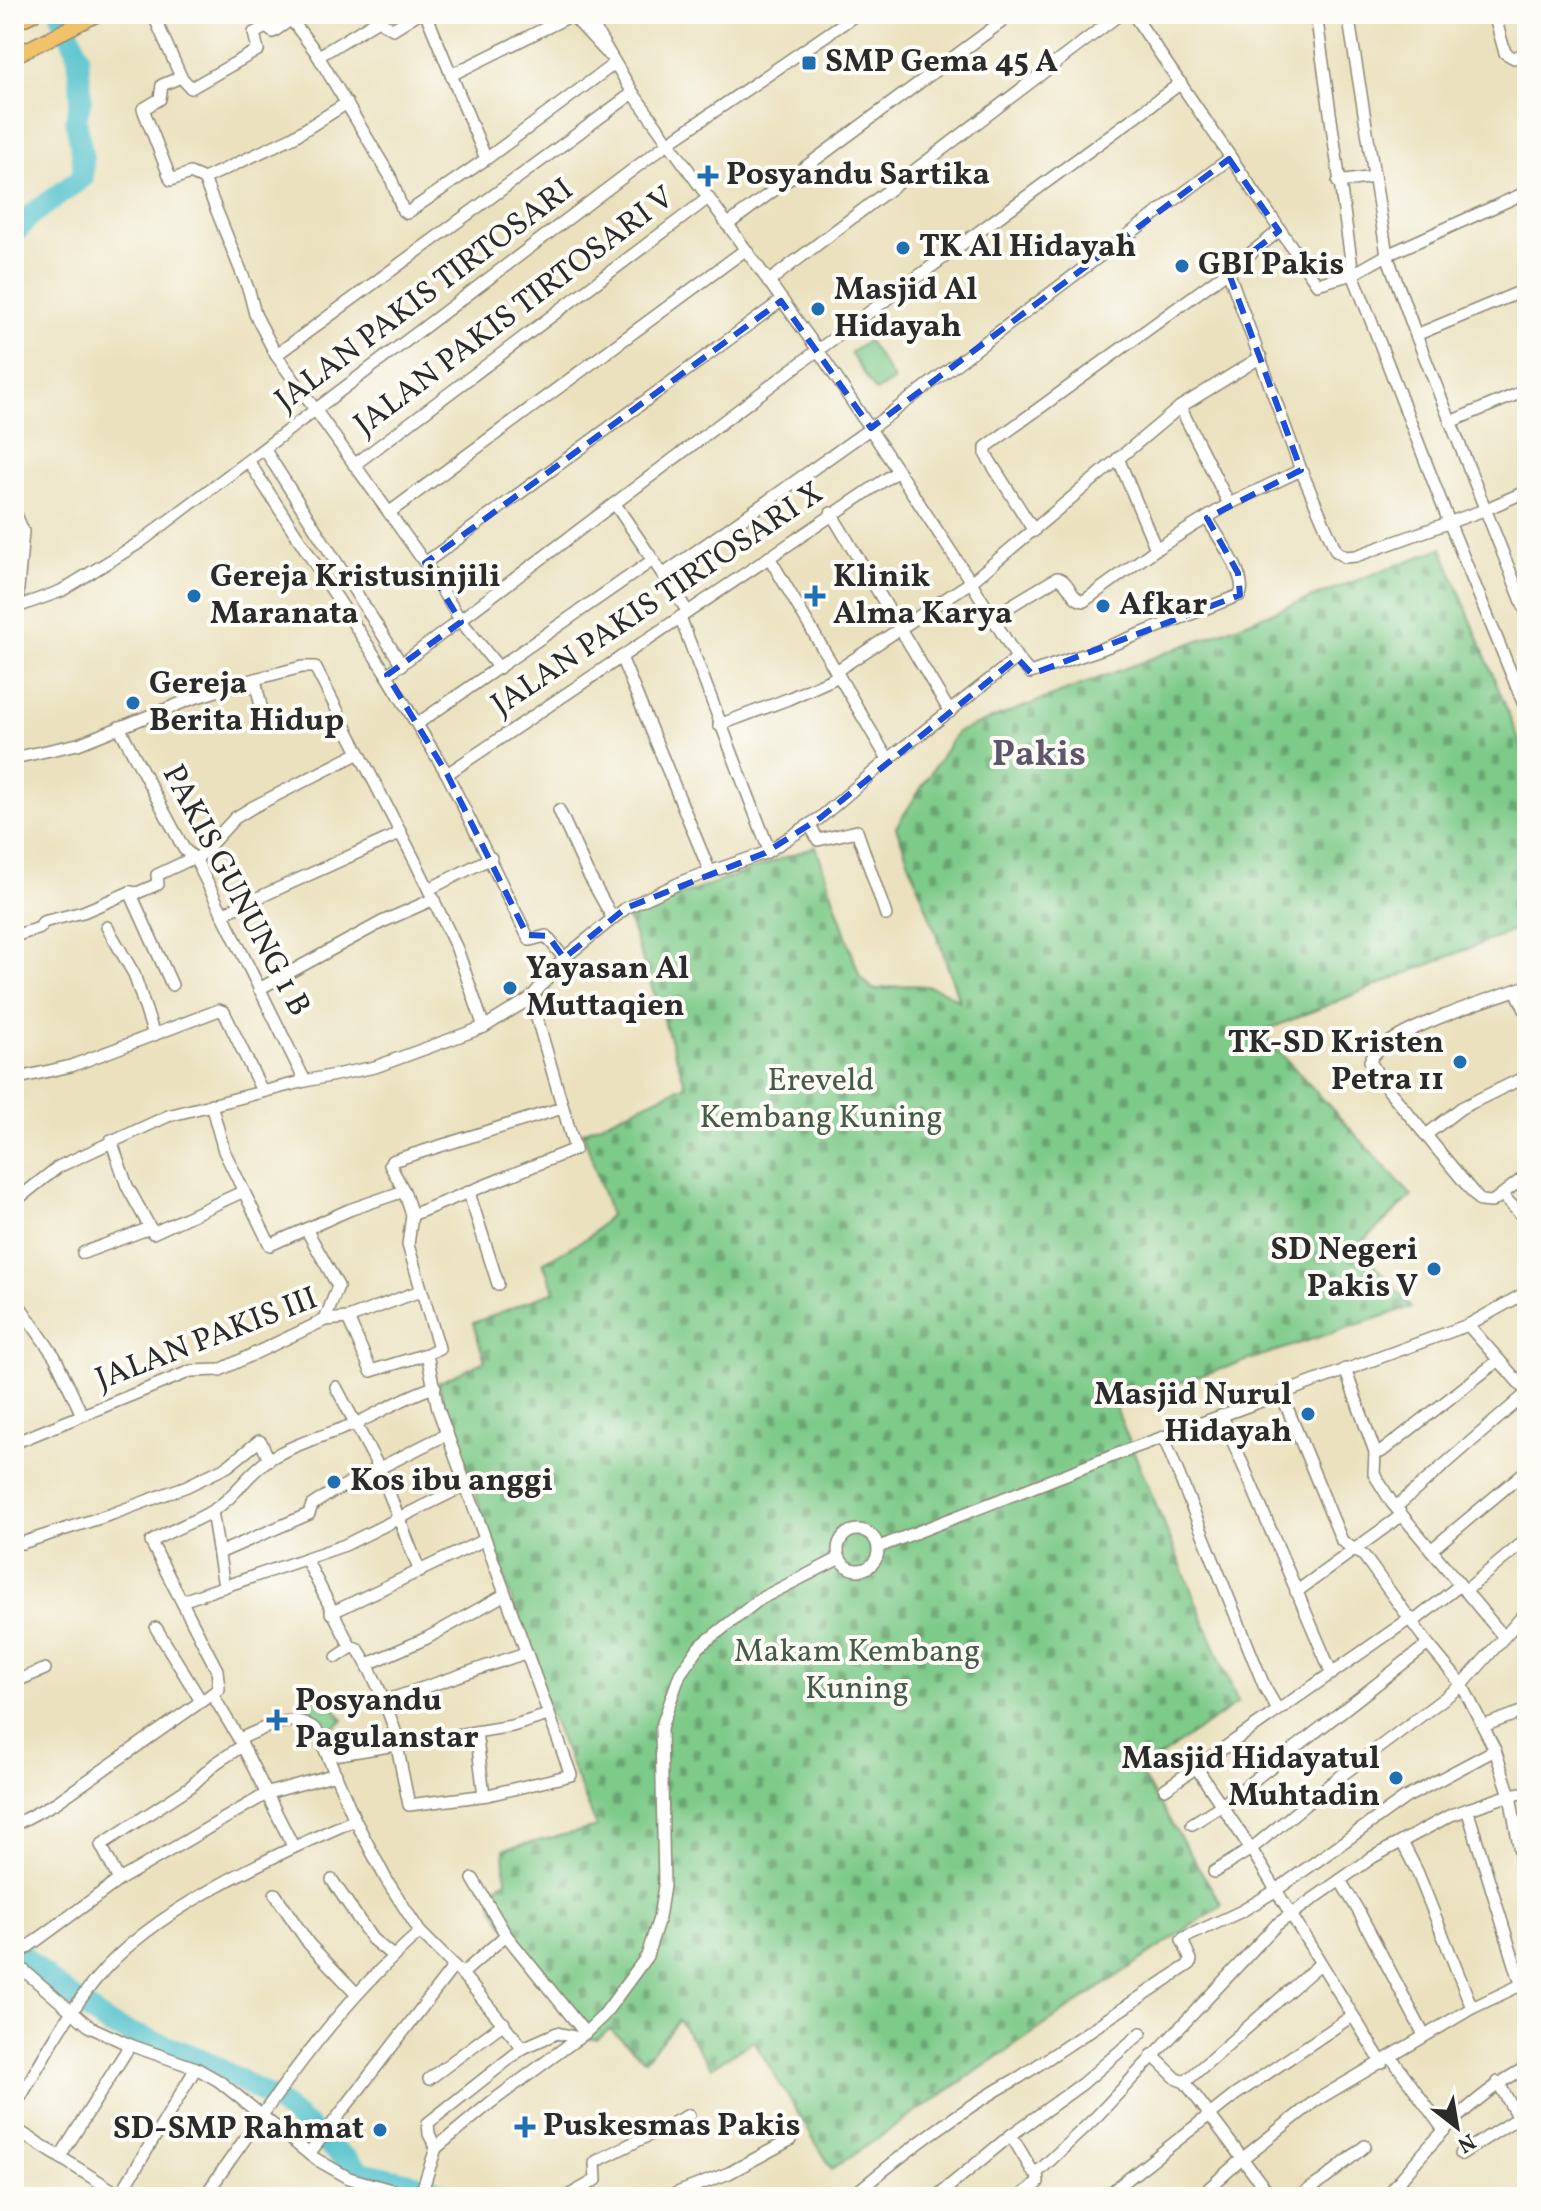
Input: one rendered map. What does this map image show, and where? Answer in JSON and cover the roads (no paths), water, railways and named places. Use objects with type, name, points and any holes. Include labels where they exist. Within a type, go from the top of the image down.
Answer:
[{"type":"main road","points":[[14,23],[33,14]]},
{"type":"main road","points":[[18,52],[98,14]]},
{"type":"street","points":[[153,14],[181,77],[193,88],[258,50],[254,33],[266,27],[273,32],[292,15],[390,176],[404,213],[486,159],[611,59]]},
{"type":"street","points":[[319,56],[378,20],[393,29],[417,14]]},
{"type":"street","points":[[426,14],[486,159]]},
{"type":"street","points":[[586,14],[611,59]]},
{"type":"street","name":"JALAN PAKIS TIRTOSARI","points":[[16,601],[61,591],[139,543],[668,143],[857,14]]},
{"type":"street","name":"JALAN PAKIS TIRTOSARI V","points":[[727,225],[1012,14]]},
{"type":"street","points":[[768,282],[1120,14]]},
{"type":"street","points":[[1133,14],[1317,284],[1353,274],[1387,255],[1527,192]]},
{"type":"street","points":[[1316,14],[1353,274],[1527,712]]},
{"type":"street","points":[[1348,14],[1387,255],[1484,510],[1523,594],[1527,614]]},
{"type":"street","points":[[1494,14],[1505,53],[1514,58],[1524,55]]},
{"type":"street","points":[[451,75],[571,15],[611,59],[707,199],[818,350],[971,582],[1017,658],[1033,674],[1240,595],[1243,586],[1238,573],[1207,518]]},
{"type":"street","points":[[181,77],[162,85],[160,99],[143,109],[169,179],[190,173],[204,179],[249,291],[255,314],[276,355],[390,512],[461,621],[499,668]]},
{"type":"street","points":[[387,675],[818,350],[1181,83]]},
{"type":"street","points":[[276,355],[633,93]]},
{"type":"street","points":[[204,179],[293,137],[347,103]]},
{"type":"street","points":[[664,574],[871,428],[1229,159]]},
{"type":"street","points":[[1338,182],[1374,177]]},
{"type":"street","name":"JALAN PAKIS TIRTOSARI V","points":[[354,465],[707,199]]},
{"type":"street","points":[[1034,531],[986,455],[986,447],[1279,231]]},
{"type":"street","points":[[390,512],[745,250]]},
{"type":"street","points":[[1228,271],[1301,470],[1332,545],[1345,557],[1484,510],[1527,491]]},
{"type":"street","points":[[1416,335],[1527,289]]},
{"type":"street","points":[[425,563],[781,301]]},
{"type":"street","points":[[719,725],[788,699],[838,673],[971,582],[1180,407],[1261,357]]},
{"type":"street","points":[[1450,422],[1527,390]]},
{"type":"street","points":[[1180,407],[1229,504]]},
{"type":"street","points":[[265,450],[402,665]]},
{"type":"street","points":[[1118,458],[1156,549]]},
{"type":"street","points":[[249,462],[447,774],[530,940],[546,936],[564,958]]},
{"type":"street","points":[[992,617],[1057,578],[1061,578],[1078,600],[1084,601],[1156,549],[1229,504],[1301,470]]},
{"type":"street","name":"JALAN PAKIS TIRTOSARI X","points":[[447,774],[831,513],[898,471]]},
{"type":"street","points":[[615,504],[664,574],[684,614],[719,725],[769,850]]},
{"type":"street","points":[[14,510],[23,531],[14,635]]},
{"type":"street","points":[[831,513],[950,712]]},
{"type":"street","points":[[769,557],[884,753],[890,758]]},
{"type":"street","points":[[417,724],[653,560]]},
{"type":"street","points":[[621,657],[710,872]]},
{"type":"street","points":[[14,1202],[58,1167],[168,1116],[262,1091],[375,1067],[484,1027],[531,998],[564,958],[612,917],[638,902],[769,850],[810,825],[1017,658]]},
{"type":"street","points":[[14,758],[78,744],[194,698],[255,679],[302,667],[315,667],[457,949],[484,1027]]},
{"type":"street","points":[[255,679],[262,711]]},
{"type":"street","name":"PAKIS GUNUNG 1 B","points":[[119,727],[184,849],[195,859],[305,1081]]},
{"type":"street","points":[[14,936],[39,929],[43,922],[83,912],[157,884],[157,875],[195,859],[235,818],[359,753]]},
{"type":"street","points":[[559,810],[587,872],[612,917]]},
{"type":"street","points":[[810,825],[818,840],[857,831],[886,915]]},
{"type":"street","points":[[222,914],[401,833]]},
{"type":"street","points":[[259,989],[491,858]]},
{"type":"street","points":[[130,892],[172,985]]},
{"type":"street","points":[[107,927],[134,974],[154,1035]]},
{"type":"street","points":[[1527,1014],[1522,988],[1417,1028],[1387,1043],[1371,1056],[1370,1063],[1374,1072],[1480,1201],[1488,1203],[1503,1196],[1527,1175]]},
{"type":"street","points":[[412,1215],[572,1151],[576,1145],[562,1108],[531,998]]},
{"type":"street","points":[[14,1079],[71,1066],[222,1010],[262,1091]]},
{"type":"street","points":[[1426,1135],[1461,1108],[1527,1076]]},
{"type":"street","points":[[211,1104],[224,1151],[270,1245],[349,1210],[404,1191]]},
{"type":"street","points":[[348,1318],[371,1371],[439,1348],[408,1245],[412,1215],[391,1167],[392,1161],[562,1108]]},
{"type":"street","points":[[111,1140],[127,1186],[150,1228],[157,1233],[242,1192]]},
{"type":"street","points":[[469,1193],[498,1284]]},
{"type":"street","points":[[1503,1196],[1527,1221]]},
{"type":"street","points":[[83,1253],[150,1228]]},
{"type":"street","points":[[306,1229],[338,1286],[325,1320]]},
{"type":"street","name":"JALAN PAKIS III","points":[[14,1443],[191,1371],[220,1370],[325,1320],[348,1318],[420,1291]]},
{"type":"street","points":[[879,1547],[867,1533],[851,1532],[838,1547],[840,1558],[846,1566],[855,1570],[865,1569],[873,1563],[879,1547],[1468,1325],[1527,1292]]},
{"type":"street","points":[[14,1298],[55,1357],[82,1415]]},
{"type":"street","points":[[1296,1592],[1356,1549],[1527,1392],[1468,1325]]},
{"type":"street","points":[[306,1559],[331,1613],[352,1647],[358,1649],[368,1664],[385,1701],[398,1746],[409,1805],[484,1795],[571,1776],[438,1409],[427,1354]]},
{"type":"street","points":[[1375,1452],[1381,1452],[1499,1360]]},
{"type":"street","points":[[1345,1369],[1375,1452],[1374,1474],[1399,1511],[1503,1636]]},
{"type":"street","points":[[336,1387],[379,1468],[420,1572]]},
{"type":"street","points":[[14,1825],[57,1802],[219,1689],[217,1670],[151,1542],[212,1511],[269,1460],[435,1387]]},
{"type":"street","points":[[1281,1393],[1342,1541],[1356,1549],[1462,1685],[1495,1750],[1510,1795],[1527,1891]]},
{"type":"street","points":[[1222,1416],[1332,1674]]},
{"type":"street","points":[[219,1553],[309,1514],[314,1503],[447,1434]]},
{"type":"street","points":[[1164,1438],[1265,1688],[1278,1710]]},
{"type":"street","points":[[14,1543],[112,1514],[187,1486],[228,1466],[260,1441],[269,1460]]},
{"type":"street","points":[[1431,1550],[1527,1470]]},
{"type":"street","points":[[182,1601],[345,1545],[466,1485]]},
{"type":"street","points":[[212,1511],[224,1587]]},
{"type":"street","points":[[1165,1789],[1462,1588],[1527,1539]]},
{"type":"street","points":[[331,1613],[484,1540]]},
{"type":"street","points":[[336,1774],[268,1793],[119,1880],[18,1956],[76,2005],[90,2027],[196,2068],[219,2081],[261,2116],[349,2178],[395,2194],[421,2191],[436,2148],[490,2103],[582,2036],[606,2013],[647,1956],[659,1918],[664,1886],[661,1728],[680,1674],[699,1647],[760,1599],[840,1558]]},
{"type":"street","points":[[368,1664],[427,1638],[504,1595]]},
{"type":"street","points":[[1214,1872],[1251,1849],[1334,1781],[1462,1685],[1527,1611]]},
{"type":"street","points":[[156,1628],[241,1743],[293,1846]]},
{"type":"street","points":[[1192,1824],[1222,1805],[1428,1644]]},
{"type":"street","points":[[337,1657],[352,1647]]},
{"type":"street","points":[[385,1701],[525,1653]]},
{"type":"street","points":[[14,1682],[45,1669]]},
{"type":"street","points":[[1483,1726],[1527,1710]]},
{"type":"street","points":[[328,1756],[476,1732],[548,1715]]},
{"type":"street","points":[[119,1880],[101,1845],[190,1787],[241,1743],[280,1722],[295,1720],[308,1724],[317,1731],[355,1820],[386,1879],[420,1932],[458,1970],[523,2048]]},
{"type":"street","points":[[476,1732],[484,1795]]},
{"type":"street","points":[[851,2197],[906,2152],[994,2091],[1190,1964],[1184,1938],[1242,1911],[1405,1798],[1495,1750]]},
{"type":"street","points":[[1196,1767],[1251,1849],[1352,2016],[1443,2129]]},
{"type":"street","points":[[1037,2172],[1057,2157],[1097,2116],[1276,1925],[1373,1857],[1451,1815],[1527,1792]]},
{"type":"street","points":[[1205,2195],[1243,2158],[1315,2101],[1424,2035],[1524,1983],[1467,1809]]},
{"type":"street","points":[[14,2108],[76,2005],[98,1976],[142,1935],[198,1898],[293,1846],[355,1820]]},
{"type":"street","points":[[1402,1842],[1417,1871],[1472,2008]]},
{"type":"street","points":[[473,1879],[506,1935],[582,2036]]},
{"type":"street","points":[[332,1880],[372,1939],[393,1956]]},
{"type":"street","points":[[1340,1880],[1424,2035]]},
{"type":"street","points":[[275,1894],[309,1944],[356,1993]]},
{"type":"street","points":[[204,2197],[270,2102],[356,1993],[420,1932]]},
{"type":"street","points":[[312,2149],[458,1970],[506,1935]]},
{"type":"street","points":[[1185,2082],[1320,1964]]},
{"type":"street","points":[[1105,2197],[1235,2095],[1352,2016]]},
{"type":"street","points":[[429,2079],[504,2023]]},
{"type":"street","points":[[436,2148],[428,2129],[430,2121],[523,2048],[557,2033],[582,2036]]},
{"type":"street","points":[[936,2197],[1011,2135],[1082,2084],[1141,2033]]},
{"type":"street","points":[[60,2157],[130,2045]]},
{"type":"street","points":[[1152,2055],[1177,2079],[1185,2082],[1271,2197]]},
{"type":"street","points":[[1386,2197],[1443,2129],[1498,2082],[1527,2067]]},
{"type":"street","points":[[14,2128],[122,2196],[196,2068]]},
{"type":"street","points":[[1498,2082],[1527,2134]]},
{"type":"street","points":[[475,2086],[490,2103]]},
{"type":"street","points":[[566,2197],[596,2180],[597,2161],[689,2115]]},
{"type":"street","points":[[1461,2154],[1519,2117]]},
{"type":"street","points":[[1011,2135],[1033,2172],[1037,2172]]},
{"type":"street","points":[[667,2197],[729,2173],[790,2140]]},
{"type":"street","points":[[1298,2197],[1365,2146]]},
{"type":"street","points":[[1019,2197],[1038,2183],[1037,2172]]},
{"type":"waterway","points":[[14,234],[31,215],[83,177],[76,120],[81,99],[78,54],[61,14]]},
{"type":"waterway","points":[[14,1947],[50,1981],[109,2025],[202,2059],[275,2100],[361,2172],[419,2185],[453,2197]]},
{"type":"place","name":"SMP Gema 45 A","points":[[809,63]]},
{"type":"place","name":"Posyandu Sartika","points":[[708,176]]},
{"type":"place","name":"TK Al Hidayah","points":[[903,248]]},
{"type":"place","name":"GBI Pakis","points":[[1182,266]]},
{"type":"place","name":"Masjid Al Hidayah","points":[[818,309]]},
{"type":"place","name":"Gereja Kristusinjili Maranata","points":[[194,596]]},
{"type":"place","name":"Klinik Alma Karya","points":[[815,596]]},
{"type":"place","name":"Afkar","points":[[1103,606]]},
{"type":"place","name":"Gereja Berita Hidup","points":[[133,703]]},
{"type":"place","name":"Yayasan Al Muttaqien","points":[[510,988]]},
{"type":"place","name":"TK-SD Kristen Petra 11","points":[[1460,1062]]},
{"type":"place","name":"SD Negeri Pakis V","points":[[1434,1269]]},
{"type":"place","name":"Masjid Nurul Hidayah","points":[[1308,1414]]},
{"type":"place","name":"Kos ibu anggi","points":[[334,1482]]},
{"type":"place","name":"Posyandu Pagulanstar","points":[[277,1720]]},
{"type":"place","name":"Masjid Hidayatul Muhtadin","points":[[1396,1778]]},
{"type":"place","name":"Puskesmas Pakis","points":[[525,2127]]},
{"type":"place","name":"SD-SMP Rahmat","points":[[380,2130]]},
{"type":"district","name":"Pakis","points":[[1039,756]]},
{"type":"park label","name":"Ereveld Kembang Kuning","points":[[821,1100]]},
{"type":"park label","name":"Makam Kembang Kuning","points":[[857,1672]]}]
